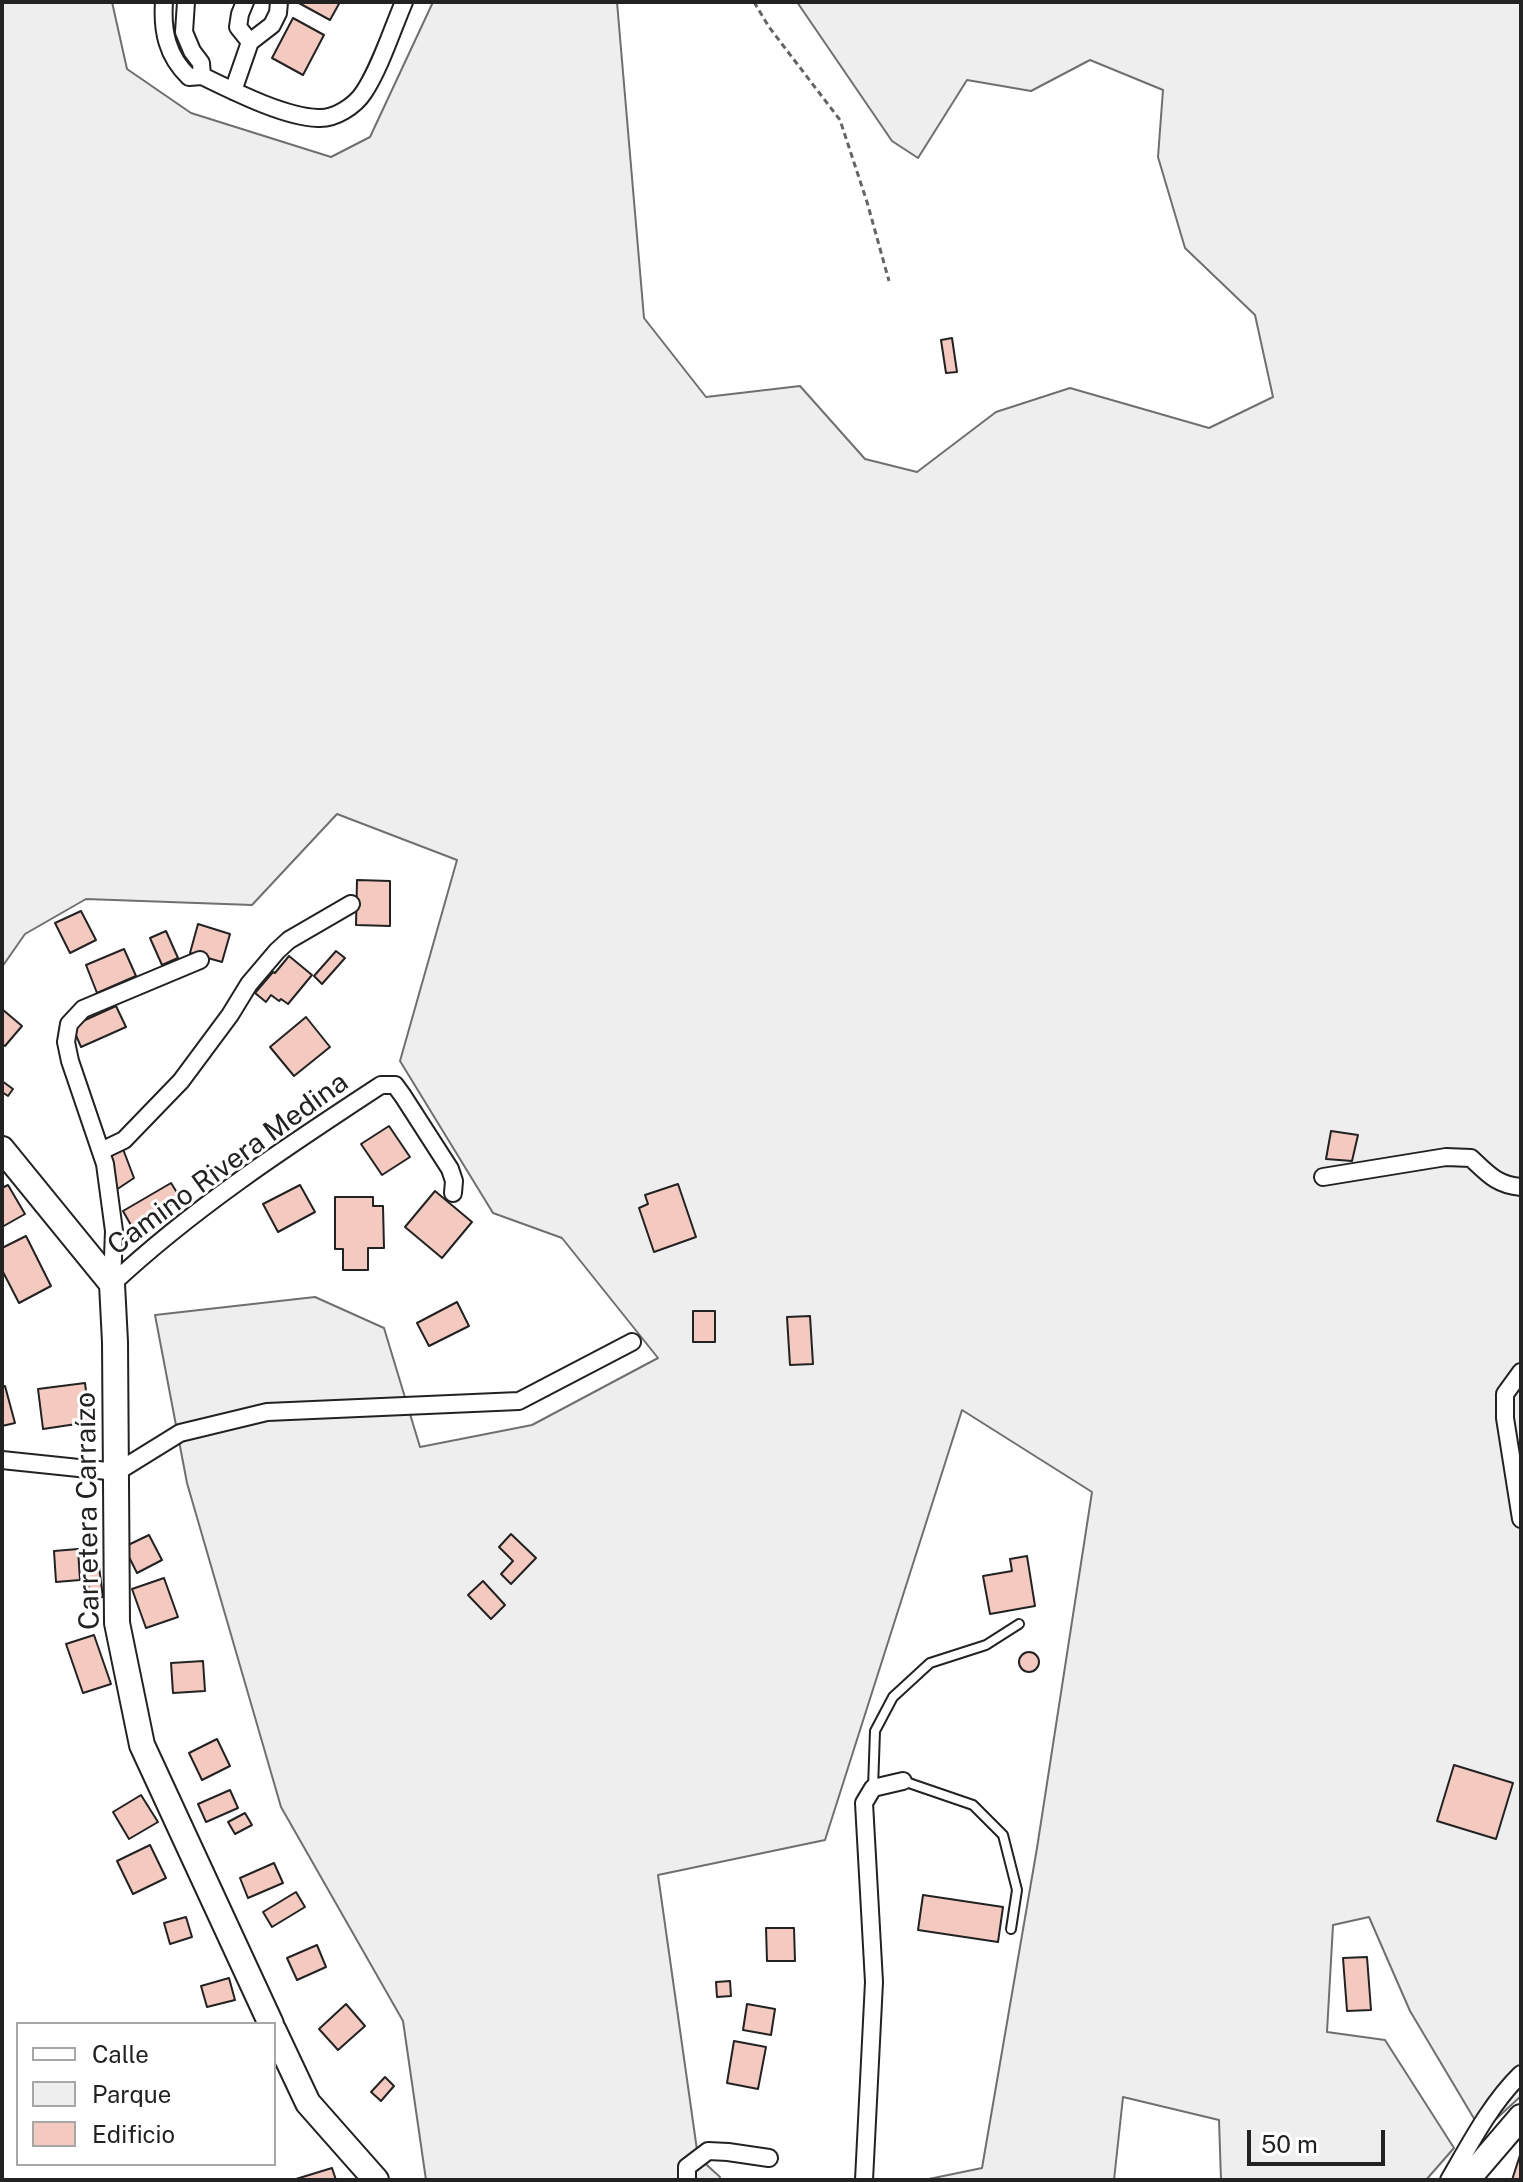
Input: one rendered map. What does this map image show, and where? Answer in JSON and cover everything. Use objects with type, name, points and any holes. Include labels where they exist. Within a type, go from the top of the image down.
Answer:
[{"type":"street","points":[[164,2],[162,24],[170,54],[189,77],[202,76],[247,98],[318,118],[337,115],[363,95],[404,2]]},
{"type":"street","points":[[186,2],[184,32],[201,63],[202,76]]},
{"type":"street","points":[[245,2],[238,27],[250,42]]},
{"type":"street","points":[[233,91],[250,42],[272,25],[279,2]]},
{"type":"street","points":[[101,1151],[124,1140],[181,1081],[249,984],[277,951],[289,940],[351,904]]},
{"type":"street","points":[[112,1284],[114,1231],[101,1151],[70,1061],[66,1042],[69,1024],[83,1009],[200,960]]},
{"type":"street","name":"Camino Rivera Medina","points":[[112,1284],[196,1213],[381,1085],[395,1085],[403,1096],[450,1169],[454,1181],[453,1193]]},
{"type":"street","points":[[2,1149],[112,1284]]},
{"type":"street","points":[[1323,1177],[1446,1157],[1471,1158],[1491,1177],[1513,1186],[1521,1173]]},
{"type":"street","name":"Carretera Carraízo","points":[[112,1284],[117,1623],[142,1745],[270,2022]]},
{"type":"street","points":[[2,1460],[117,1472],[180,1433],[267,1412],[519,1401],[632,1342]]},
{"type":"street","points":[[1521,1372],[1505,1394],[1505,1418],[1521,1519]]},
{"type":"street","points":[[864,2180],[874,1982],[864,1803],[873,1788],[903,1781]]},
{"type":"street","points":[[276,2035],[308,2103],[376,2180]]},
{"type":"street","points":[[1449,2180],[1509,2086],[1521,2074]]},
{"type":"street","points":[[1472,2178],[1521,2117]]},
{"type":"street","points":[[687,2180],[687,2167],[708,2151],[769,2158]]},
{"type":"lane","points":[[873,1788],[875,1731],[893,1697],[930,1663],[986,1645],[1019,1624]]},
{"type":"lane","points":[[903,1781],[973,1805],[1003,1835],[1017,1890],[1011,1929]]},
{"type":"path","points":[[754,2],[769,27],[840,120],[889,281]]},
{"type":"green space","points":[[2,2],[112,2],[127,69],[191,113],[331,157],[370,137],[433,2],[617,2],[644,318],[706,397],[800,386],[865,459],[917,472],[996,412],[1070,388],[1209,428],[1273,397],[1255,315],[1185,248],[1158,157],[1163,90],[1090,60],[1031,91],[967,80],[918,158],[892,141],[797,2],[1521,2],[1521,2096],[1482,2132],[1410,2011],[1369,1917],[1333,1925],[1327,2032],[1385,2040],[1454,2148],[1426,2180],[1221,2180],[1219,2120],[1123,2097],[1114,2180],[924,2180],[982,2168],[1037,1848],[1092,1492],[962,1410],[825,1840],[658,1875],[698,2157],[720,2177],[719,2180],[426,2180],[403,2021],[281,1807],[187,1483],[155,1315],[315,1297],[384,1328],[420,1447],[532,1425],[658,1358],[562,1238],[493,1213],[400,1061],[457,860],[337,814],[252,905],[86,899],[25,934],[2,967]]},
{"type":"building","points":[[297,2],[340,2],[330,20]]},
{"type":"building","points":[[293,18],[324,35],[303,75],[272,58]]},
{"type":"building","points":[[952,338],[957,372],[946,373],[941,340]]},
{"type":"building","points":[[357,880],[390,881],[390,926],[356,925]]},
{"type":"building","points":[[81,911],[96,940],[70,953],[55,923]]},
{"type":"building","points":[[198,924],[230,934],[222,962],[190,953]]},
{"type":"building","points":[[166,931],[178,958],[162,965],[150,938]]},
{"type":"building","points":[[124,949],[136,976],[97,993],[86,965]]},
{"type":"building","points":[[336,951],[345,958],[322,984],[314,976]]},
{"type":"building","points":[[289,956],[312,975],[288,1004],[271,995],[266,1002],[255,993]]},
{"type":"building","points":[[116,1006],[126,1027],[81,1047],[72,1026]]},
{"type":"building","points":[[2,1009],[22,1026],[5,1046],[2,1044]]},
{"type":"building","points":[[306,1017],[330,1047],[294,1076],[270,1047]]},
{"type":"building","points":[[2,1081],[13,1089],[8,1096],[2,1092]]},
{"type":"building","points":[[389,1126],[410,1157],[382,1175],[361,1144]]},
{"type":"building","points":[[1331,1131],[1358,1135],[1352,1161],[1326,1159]]},
{"type":"building","points":[[123,1149],[134,1178],[113,1192],[106,1158]]},
{"type":"building","points":[[171,1183],[181,1199],[132,1227],[123,1211]]},
{"type":"building","points":[[678,1184],[696,1237],[654,1252],[639,1208],[648,1204],[645,1195]]},
{"type":"building","points":[[8,1185],[25,1214],[2,1227],[2,1188]]},
{"type":"building","points":[[300,1185],[315,1212],[278,1232],[263,1204]]},
{"type":"building","points":[[435,1191],[472,1222],[442,1258],[405,1227]]},
{"type":"building","points":[[335,1197],[373,1197],[373,1206],[383,1206],[384,1248],[368,1248],[368,1270],[343,1270],[343,1249],[335,1249]]},
{"type":"building","points":[[26,1236],[51,1286],[19,1303],[2,1270],[2,1248]]},
{"type":"building","points":[[457,1302],[469,1326],[429,1346],[417,1323]]},
{"type":"building","points":[[693,1311],[715,1311],[715,1342],[693,1342]]},
{"type":"building","points":[[810,1316],[813,1364],[790,1365],[787,1317]]},
{"type":"building","points":[[85,1383],[90,1422],[43,1429],[38,1389]]},
{"type":"building","points":[[5,1386],[15,1423],[2,1426],[2,1387]]},
{"type":"building","points":[[511,1534],[536,1558],[511,1584],[501,1574],[513,1561],[499,1547]]},
{"type":"building","points":[[149,1535],[162,1560],[137,1573],[124,1547]]},
{"type":"building","points":[[78,1549],[80,1580],[56,1582],[54,1551]]},
{"type":"building","points":[[1027,1556],[1035,1606],[990,1614],[983,1576],[1012,1571],[1010,1559]]},
{"type":"building","points":[[99,1567],[103,1597],[90,1599],[86,1569]]},
{"type":"building","points":[[164,1578],[178,1617],[146,1628],[132,1589]]},
{"type":"building","points":[[483,1581],[505,1605],[491,1619],[468,1595]]},
{"type":"building","points":[[94,1635],[111,1684],[83,1693],[66,1644]]},
{"type":"building","points":[[1025,1652],[1033,1652],[1039,1662],[1033,1672],[1025,1672],[1019,1666],[1019,1658]]},
{"type":"building","points":[[203,1661],[205,1691],[173,1693],[171,1663]]},
{"type":"building","points":[[217,1739],[230,1766],[202,1780],[189,1753]]},
{"type":"building","points":[[1454,1765],[1513,1783],[1496,1839],[1437,1821]]},
{"type":"building","points":[[230,1790],[238,1808],[206,1822],[198,1804]]},
{"type":"building","points":[[141,1795],[158,1822],[129,1839],[113,1812]]},
{"type":"building","points":[[245,1813],[252,1825],[235,1834],[228,1822]]},
{"type":"building","points":[[150,1845],[166,1878],[133,1894],[117,1861]]},
{"type":"building","points":[[274,1863],[283,1883],[248,1898],[240,1878]]},
{"type":"building","points":[[296,1892],[305,1907],[272,1927],[263,1912]]},
{"type":"building","points":[[923,1895],[1003,1907],[998,1942],[918,1930]]},
{"type":"building","points":[[186,1917],[192,1937],[170,1944],[164,1923]]},
{"type":"building","points":[[766,1928],[794,1928],[795,1961],[767,1961]]},
{"type":"building","points":[[317,1945],[326,1967],[297,1980],[287,1958]]},
{"type":"building","points":[[1367,1957],[1371,2010],[1347,2011],[1343,1958]]},
{"type":"building","points":[[229,1978],[235,2000],[207,2007],[201,1986]]},
{"type":"building","points":[[730,1981],[731,1996],[717,1997],[716,1982]]},
{"type":"building","points":[[346,2004],[365,2026],[338,2050],[319,2029]]},
{"type":"building","points":[[747,2004],[775,2009],[771,2035],[743,2030]]},
{"type":"building","points":[[734,2041],[766,2047],[758,2089],[727,2083]]},
{"type":"building","points":[[385,2077],[394,2086],[381,2101],[371,2092]]},
{"type":"building","points":[[1521,2152],[1521,2180],[1512,2180]]},
{"type":"building","points":[[332,2168],[336,2180],[296,2180],[296,2179]]}]
